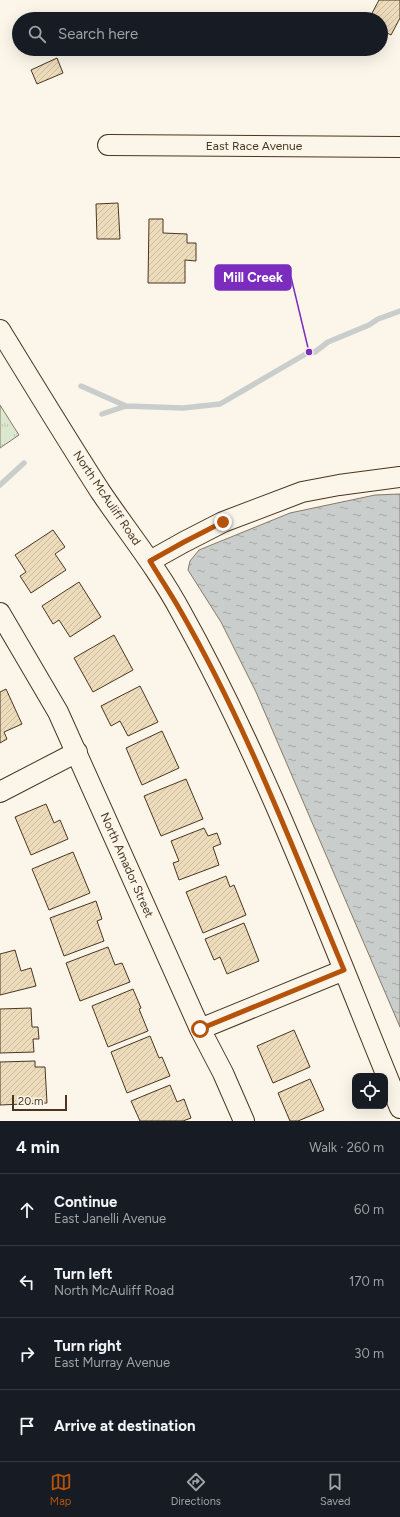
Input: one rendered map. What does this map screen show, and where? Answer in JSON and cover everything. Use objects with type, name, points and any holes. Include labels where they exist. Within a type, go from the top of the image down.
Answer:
[{"type":"street","name":"East Race Avenue","points":[[108,145],[400,146]]},
{"type":"street","name":"North McAuliff Road","points":[[0,330],[101,491],[150,561],[180,610],[225,696],[264,780],[400,1108]]},
{"type":"street","points":[[150,561],[223,522],[302,492],[339,485],[400,477]]},
{"type":"street","name":"North Amador Street","points":[[0,613],[58,712],[200,1029],[223,1073],[244,1121]]},
{"type":"street","points":[[0,792],[77,752]]},
{"type":"street","points":[[200,1029],[344,970]]},
{"type":"green space","points":[[0,405],[19,435],[0,448]]},
{"type":"water","points":[[400,494],[400,1027],[256,692],[221,622],[188,570],[190,561],[199,550],[290,513],[375,495]]},
{"type":"building","points":[[379,0],[400,0],[400,18],[391,35],[388,34],[388,12],[373,12]]},
{"type":"building","points":[[57,58],[63,73],[37,84],[31,70]]},
{"type":"building","points":[[118,203],[120,239],[97,239],[96,204]]},
{"type":"building","points":[[149,219],[163,219],[163,233],[187,234],[187,243],[196,243],[196,261],[185,260],[185,283],[148,283]]},
{"type":"building","points":[[53,530],[65,547],[55,554],[66,570],[31,593],[20,576],[26,572],[15,555]]},
{"type":"building","points":[[79,582],[101,617],[70,637],[59,620],[53,624],[42,606]]},
{"type":"building","points":[[114,635],[133,670],[93,692],[74,658]]},
{"type":"building","points":[[140,686],[158,722],[128,736],[120,721],[111,726],[101,706]]},
{"type":"building","points":[[6,689],[22,724],[4,732],[7,739],[0,743],[0,692]]},
{"type":"building","points":[[162,731],[179,768],[142,785],[126,748]]},
{"type":"building","points":[[186,779],[203,819],[161,836],[144,796]]},
{"type":"building","points":[[46,804],[54,823],[60,820],[68,839],[31,855],[15,817]]},
{"type":"building","points":[[204,828],[208,836],[217,833],[221,844],[213,847],[219,865],[179,880],[173,863],[179,861],[171,841]]},
{"type":"building","points":[[73,852],[90,893],[49,910],[32,869]]},
{"type":"building","points":[[226,876],[230,887],[234,885],[246,915],[203,933],[186,892]]},
{"type":"building","points":[[96,901],[102,919],[97,921],[104,941],[64,956],[50,918]]},
{"type":"building","points":[[244,923],[259,961],[227,974],[220,957],[214,960],[205,939]]},
{"type":"building","points":[[108,947],[115,965],[122,963],[130,982],[80,1001],[66,963]]},
{"type":"building","points":[[15,950],[21,971],[31,968],[36,986],[0,995],[0,954]]},
{"type":"building","points":[[133,989],[148,1031],[108,1047],[92,1006]]},
{"type":"building","points":[[31,1008],[32,1027],[38,1027],[39,1039],[33,1039],[34,1052],[0,1053],[0,1009]]},
{"type":"building","points":[[294,1030],[310,1067],[273,1083],[257,1046]]},
{"type":"building","points":[[150,1036],[159,1058],[162,1057],[170,1076],[127,1093],[111,1052]]},
{"type":"building","points":[[35,1061],[35,1067],[45,1067],[47,1103],[0,1105],[0,1062]]},
{"type":"building","points":[[310,1079],[324,1110],[298,1121],[290,1121],[278,1093]]},
{"type":"building","points":[[170,1085],[177,1102],[184,1099],[191,1118],[183,1121],[140,1121],[131,1101]]},
{"type":"waterway","points":[[81,386],[126,406],[183,408],[220,404],[309,352],[315,352],[328,342],[369,325],[378,319],[400,311]]},
{"type":"waterway","points":[[102,414],[126,406]]},
{"type":"waterway","points":[[0,485],[24,463]]},
{"type":"place","name":"Mill Creek","points":[[309,352]]},
{"type":"route","points":[[200,1029],[344,970],[264,780],[225,696],[180,610],[150,561],[223,522]]}]
